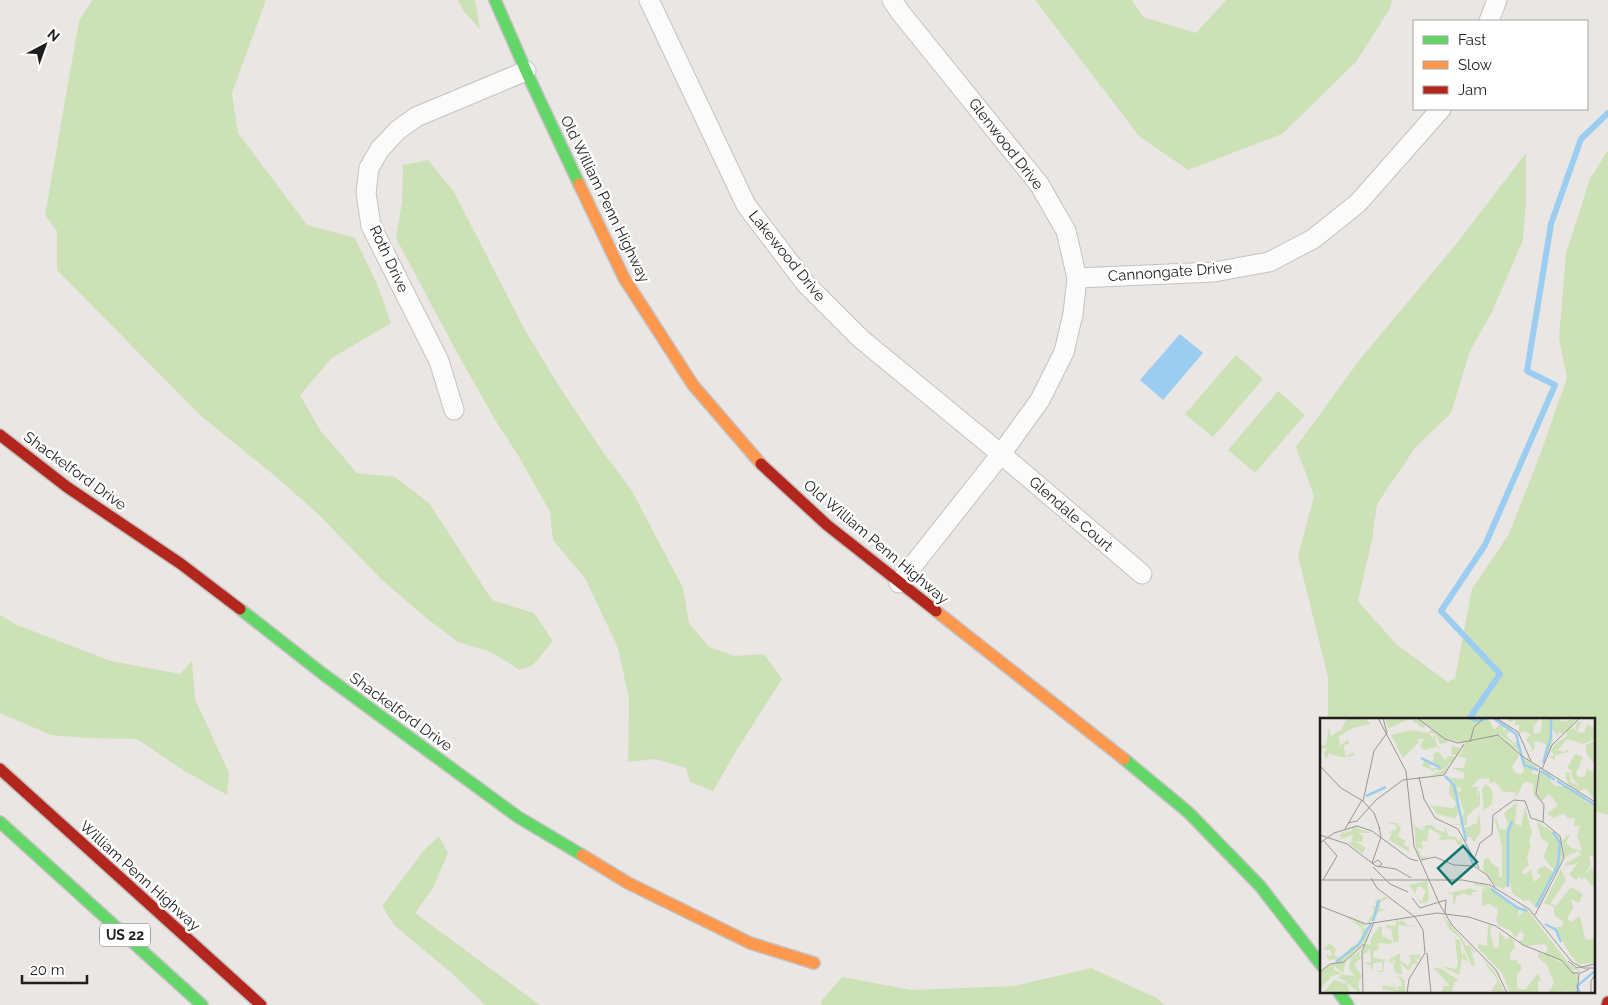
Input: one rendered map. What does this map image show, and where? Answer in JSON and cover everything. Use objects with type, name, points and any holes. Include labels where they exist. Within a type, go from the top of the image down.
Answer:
[{"type":"main road","name":"Old William Penn Highway","points":[[495,0],[526,71],[624,278],[693,385],[760,463],[827,525],[1101,740],[1188,812],[1260,886],[1320,963]]},
{"type":"main road","name":"Shackelford Drive","points":[[0,435],[67,487],[181,564],[323,674],[518,817],[628,883],[750,943],[814,963]]},
{"type":"main road","name":"William Penn Highway","points":[[0,769],[260,1005]]},
{"type":"main road","name":"US 22","points":[[0,822],[202,1005]]},
{"type":"main road","points":[[1339,992],[1348,1005]]},
{"type":"street","name":"Lakewood Drive","points":[[649,0],[746,205],[806,284],[861,339],[1001,454]]},
{"type":"street","name":"Glenwood Drive","points":[[892,0],[906,20],[1040,184],[1066,231],[1077,278],[1073,314],[1064,352],[1040,400],[1001,454],[899,583]]},
{"type":"street","points":[[1489,20],[1497,0]]},
{"type":"street","name":"Roth Drive","points":[[454,410],[439,361],[371,226],[366,193],[369,168],[380,149],[398,130],[416,117],[526,71]]},
{"type":"street","name":"Cannongate Drive","points":[[1077,278],[1214,272],[1269,262],[1313,239],[1358,203],[1440,110]]},
{"type":"street","name":"Glendale Court","points":[[1001,454],[1142,574]]},
{"type":"green space","points":[[92,0],[266,0],[232,93],[238,133],[307,225],[355,238],[377,284],[391,323],[332,358],[300,395],[320,430],[357,473],[395,477],[429,503],[492,600],[534,613],[553,641],[533,665],[520,670],[491,652],[458,642],[425,617],[382,580],[318,514],[200,415],[57,270],[57,231],[45,215],[79,21]]},
{"type":"green space","points":[[458,0],[475,0],[480,29],[464,12]]},
{"type":"green space","points":[[1035,0],[1132,0],[1143,17],[1196,33],[1226,0],[1392,0],[1389,10],[1356,62],[1282,134],[1188,170],[1139,136]]},
{"type":"green space","points":[[1608,150],[1608,815],[1596,812],[1596,718],[1328,718],[1328,677],[1298,556],[1314,496],[1296,447],[1361,358],[1457,243],[1526,153],[1526,200],[1523,240],[1492,312],[1470,351],[1451,413],[1415,448],[1377,504],[1372,540],[1358,601],[1397,645],[1448,682],[1455,678],[1472,589],[1509,534],[1567,378],[1559,339],[1566,253],[1590,179]]},
{"type":"green space","points":[[428,160],[454,192],[526,332],[559,386],[603,452],[632,491],[683,588],[689,623],[709,647],[735,656],[764,654],[782,679],[713,791],[690,782],[686,768],[656,759],[628,762],[629,699],[618,648],[585,578],[553,540],[550,512],[518,455],[495,420],[396,238],[402,202],[403,165]]},
{"type":"green space","points":[[1236,355],[1263,379],[1213,437],[1185,414]]},
{"type":"green space","points":[[1278,391],[1305,415],[1255,473],[1228,450]]},
{"type":"green space","points":[[0,615],[17,625],[111,661],[180,674],[192,661],[195,699],[229,773],[227,795],[183,770],[137,739],[51,735],[0,713]]},
{"type":"green space","points":[[439,836],[448,853],[433,888],[415,913],[540,1005],[485,1005],[455,976],[394,925],[382,906],[425,849]]},
{"type":"green space","points":[[1091,968],[1157,998],[1164,1005],[821,1005],[822,1000],[842,977],[912,990],[1014,986]]},
{"type":"water","points":[[1180,334],[1203,353],[1163,400],[1140,380]]},
{"type":"waterway","points":[[1470,718],[1500,674],[1441,611],[1485,545],[1555,385],[1527,371],[1551,224],[1581,139],[1608,113]]},
{"type":"traffic: fast","points":[[495,0],[579,184]]},
{"type":"traffic: fast","points":[[240,609],[323,674],[518,817],[582,855]]},
{"type":"traffic: fast","points":[[1124,759],[1188,812],[1260,886],[1320,963]]},
{"type":"traffic: fast","points":[[0,822],[202,1005]]},
{"type":"traffic: fast","points":[[1339,992],[1348,1005]]},
{"type":"traffic: slow","points":[[579,184],[624,278],[693,385],[761,464]]},
{"type":"traffic: slow","points":[[936,611],[1124,759]]},
{"type":"traffic: slow","points":[[582,855],[628,883],[750,943],[814,963]]},
{"type":"traffic: jam","points":[[0,435],[67,487],[181,564],[240,609]]},
{"type":"traffic: jam","points":[[761,464],[827,525],[936,611]]},
{"type":"traffic: jam","points":[[0,769],[261,1005]]}]
